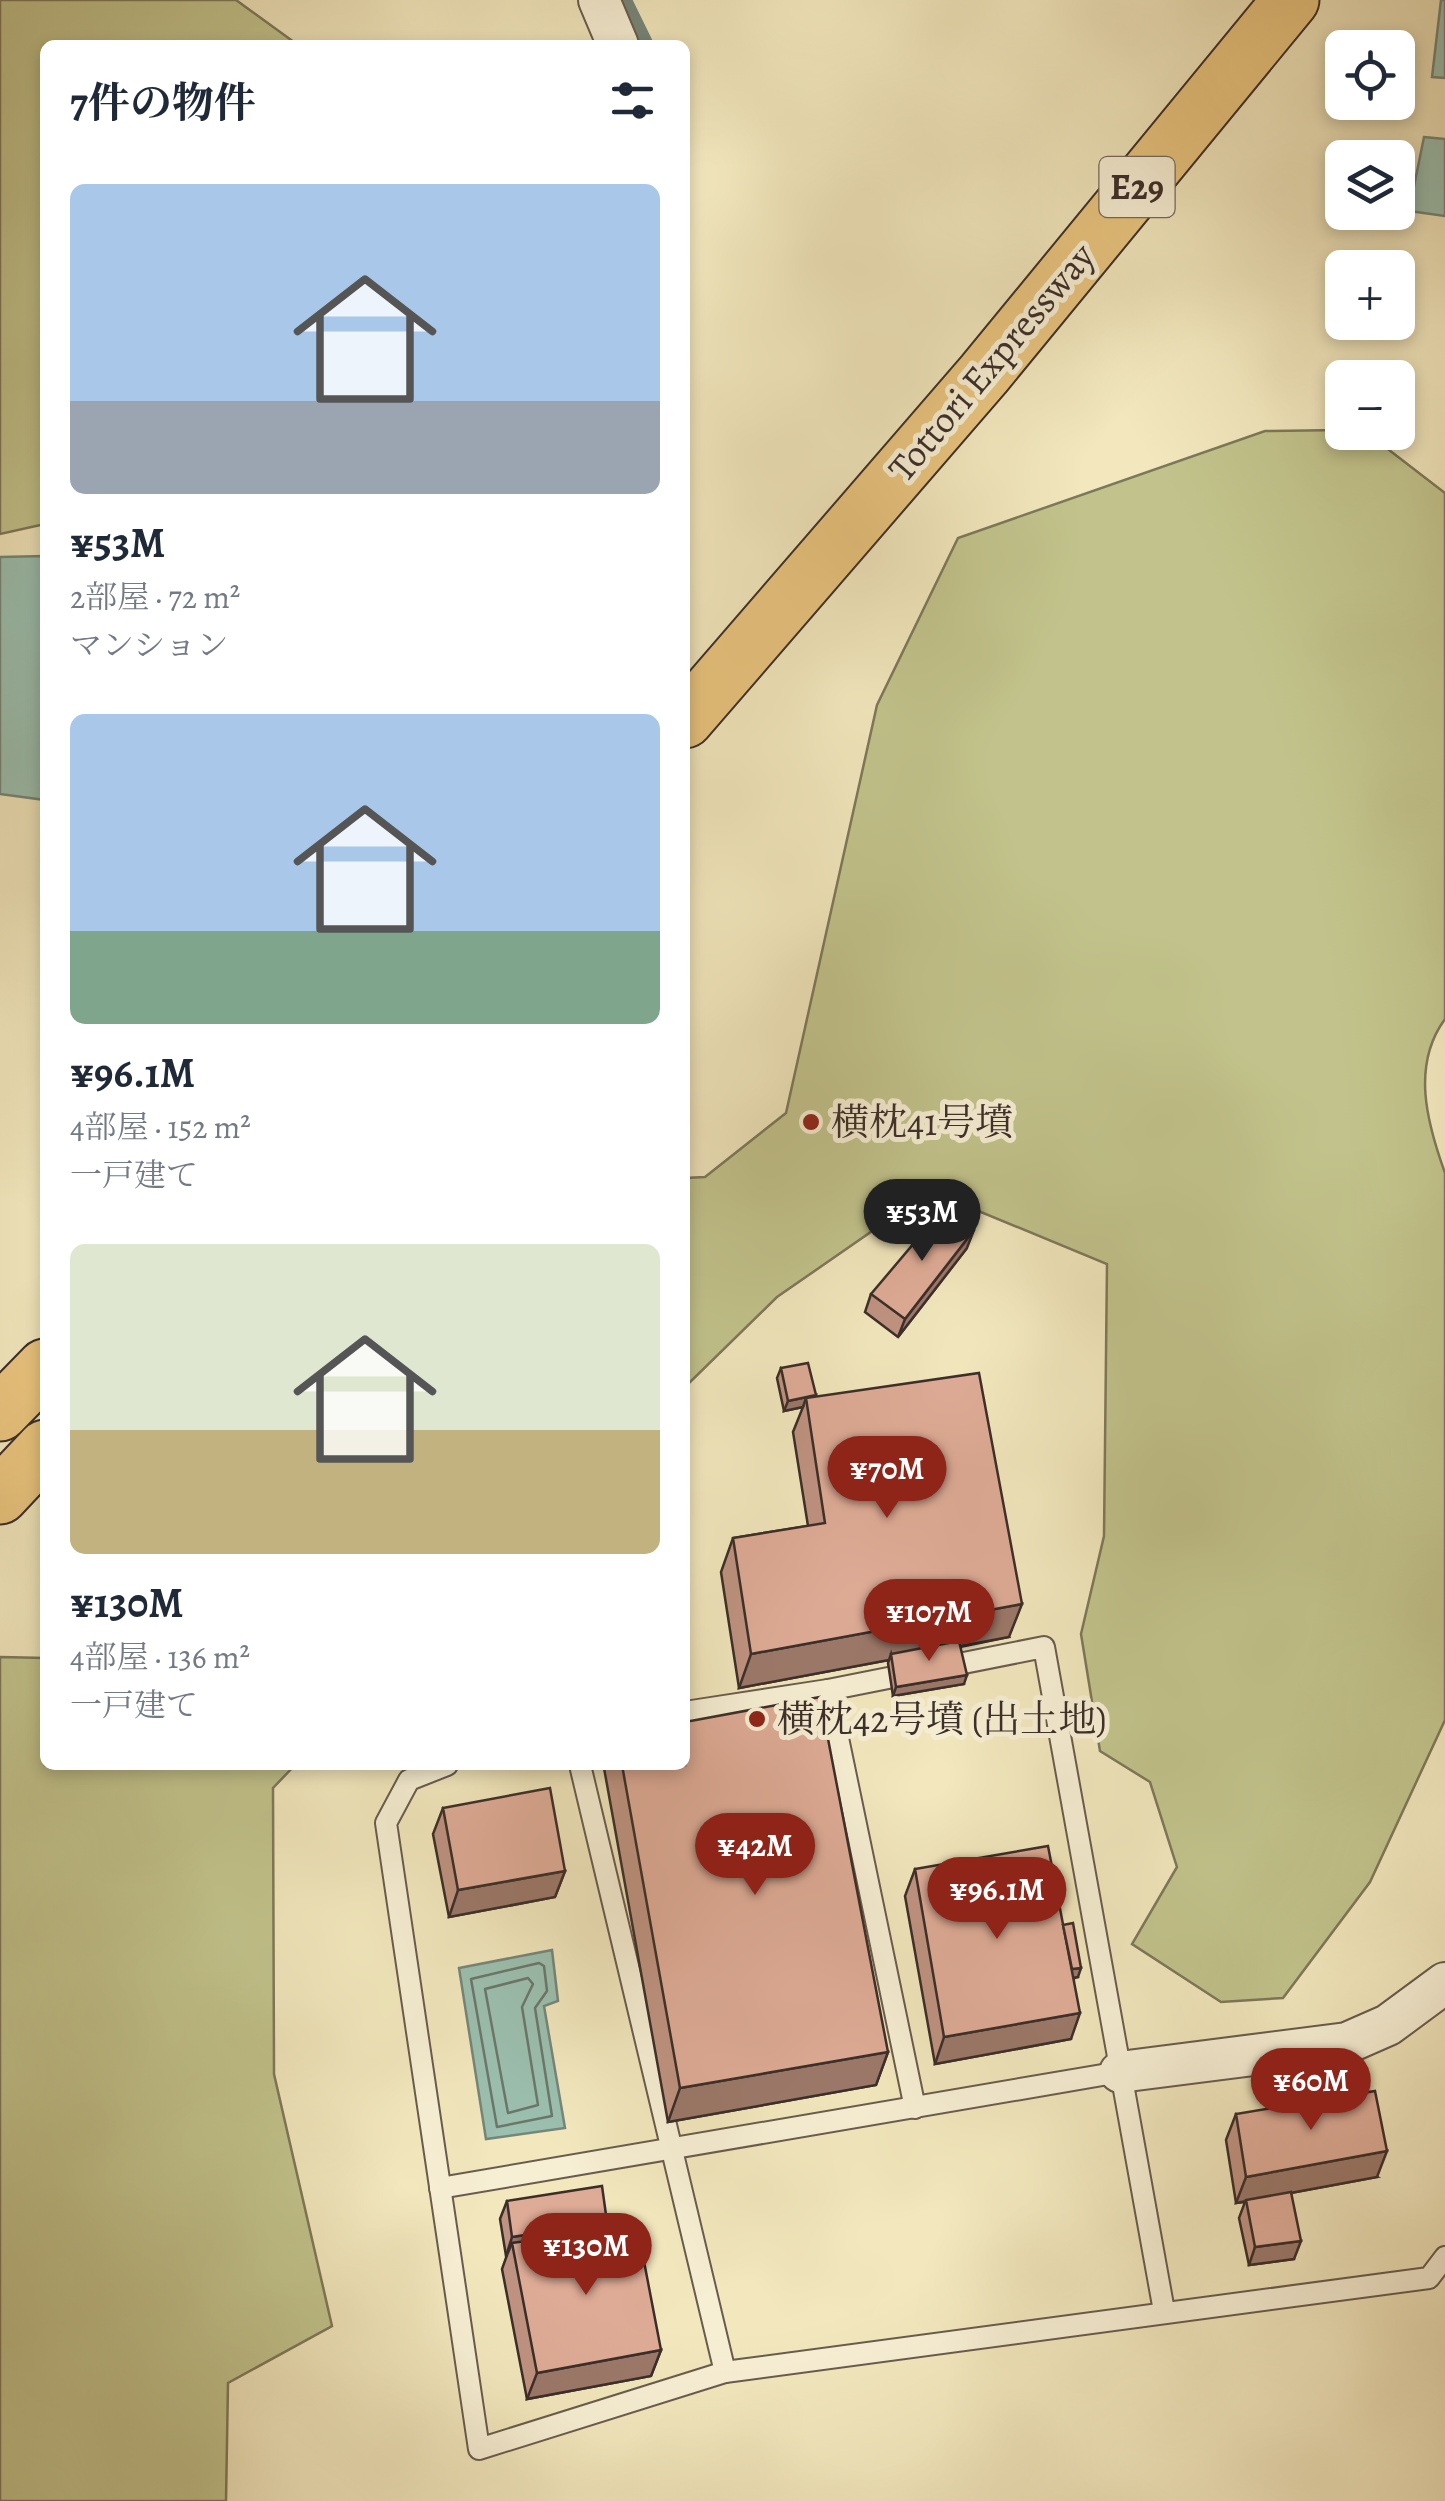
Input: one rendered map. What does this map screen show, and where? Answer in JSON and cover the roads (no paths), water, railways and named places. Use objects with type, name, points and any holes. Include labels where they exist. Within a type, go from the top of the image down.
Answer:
[{"type":"highway","name":"Tottori Expressway","points":[[690,714],[971,363],[1247,0]]},
{"type":"highway","name":"Tottori Expressway","points":[[690,664],[971,363],[1291,0]]},
{"type":"highway","points":[[0,1413],[40,1372]]},
{"type":"highway","points":[[0,1496],[40,1453]]},
{"type":"street","points":[[598,0],[616,40]]},
{"type":"street","points":[[1120,2072],[1347,2043],[1388,2025],[1445,1983]]},
{"type":"lane","points":[[690,1711],[828,1690],[1044,1647],[1164,2311]]},
{"type":"lane","points":[[828,1690],[916,2108]]},
{"type":"lane","points":[[434,1770],[409,1780],[386,1822],[479,2449],[726,2372],[1429,2278],[1445,2258]]},
{"type":"lane","points":[[581,1770],[726,2372]]},
{"type":"lane","points":[[440,2188],[1120,2072]]},
{"type":"water","points":[[1441,0],[1445,0],[1445,78],[1432,77]]},
{"type":"water","points":[[1424,137],[1445,139],[1445,216],[1415,212],[1415,181]]},
{"type":"water","points":[[40,556],[40,799],[0,794],[0,557]]},
{"type":"water","points":[[552,1950],[558,2001],[544,2006],[565,2128],[486,2139],[459,1968]]},
{"type":"waterway","points":[[626,0],[646,40]]},
{"type":"place","name":"横枕41号墳","points":[[811,1122]]},
{"type":"place","name":"横枕42号墳 (出土地)","points":[[757,1719]]}]
